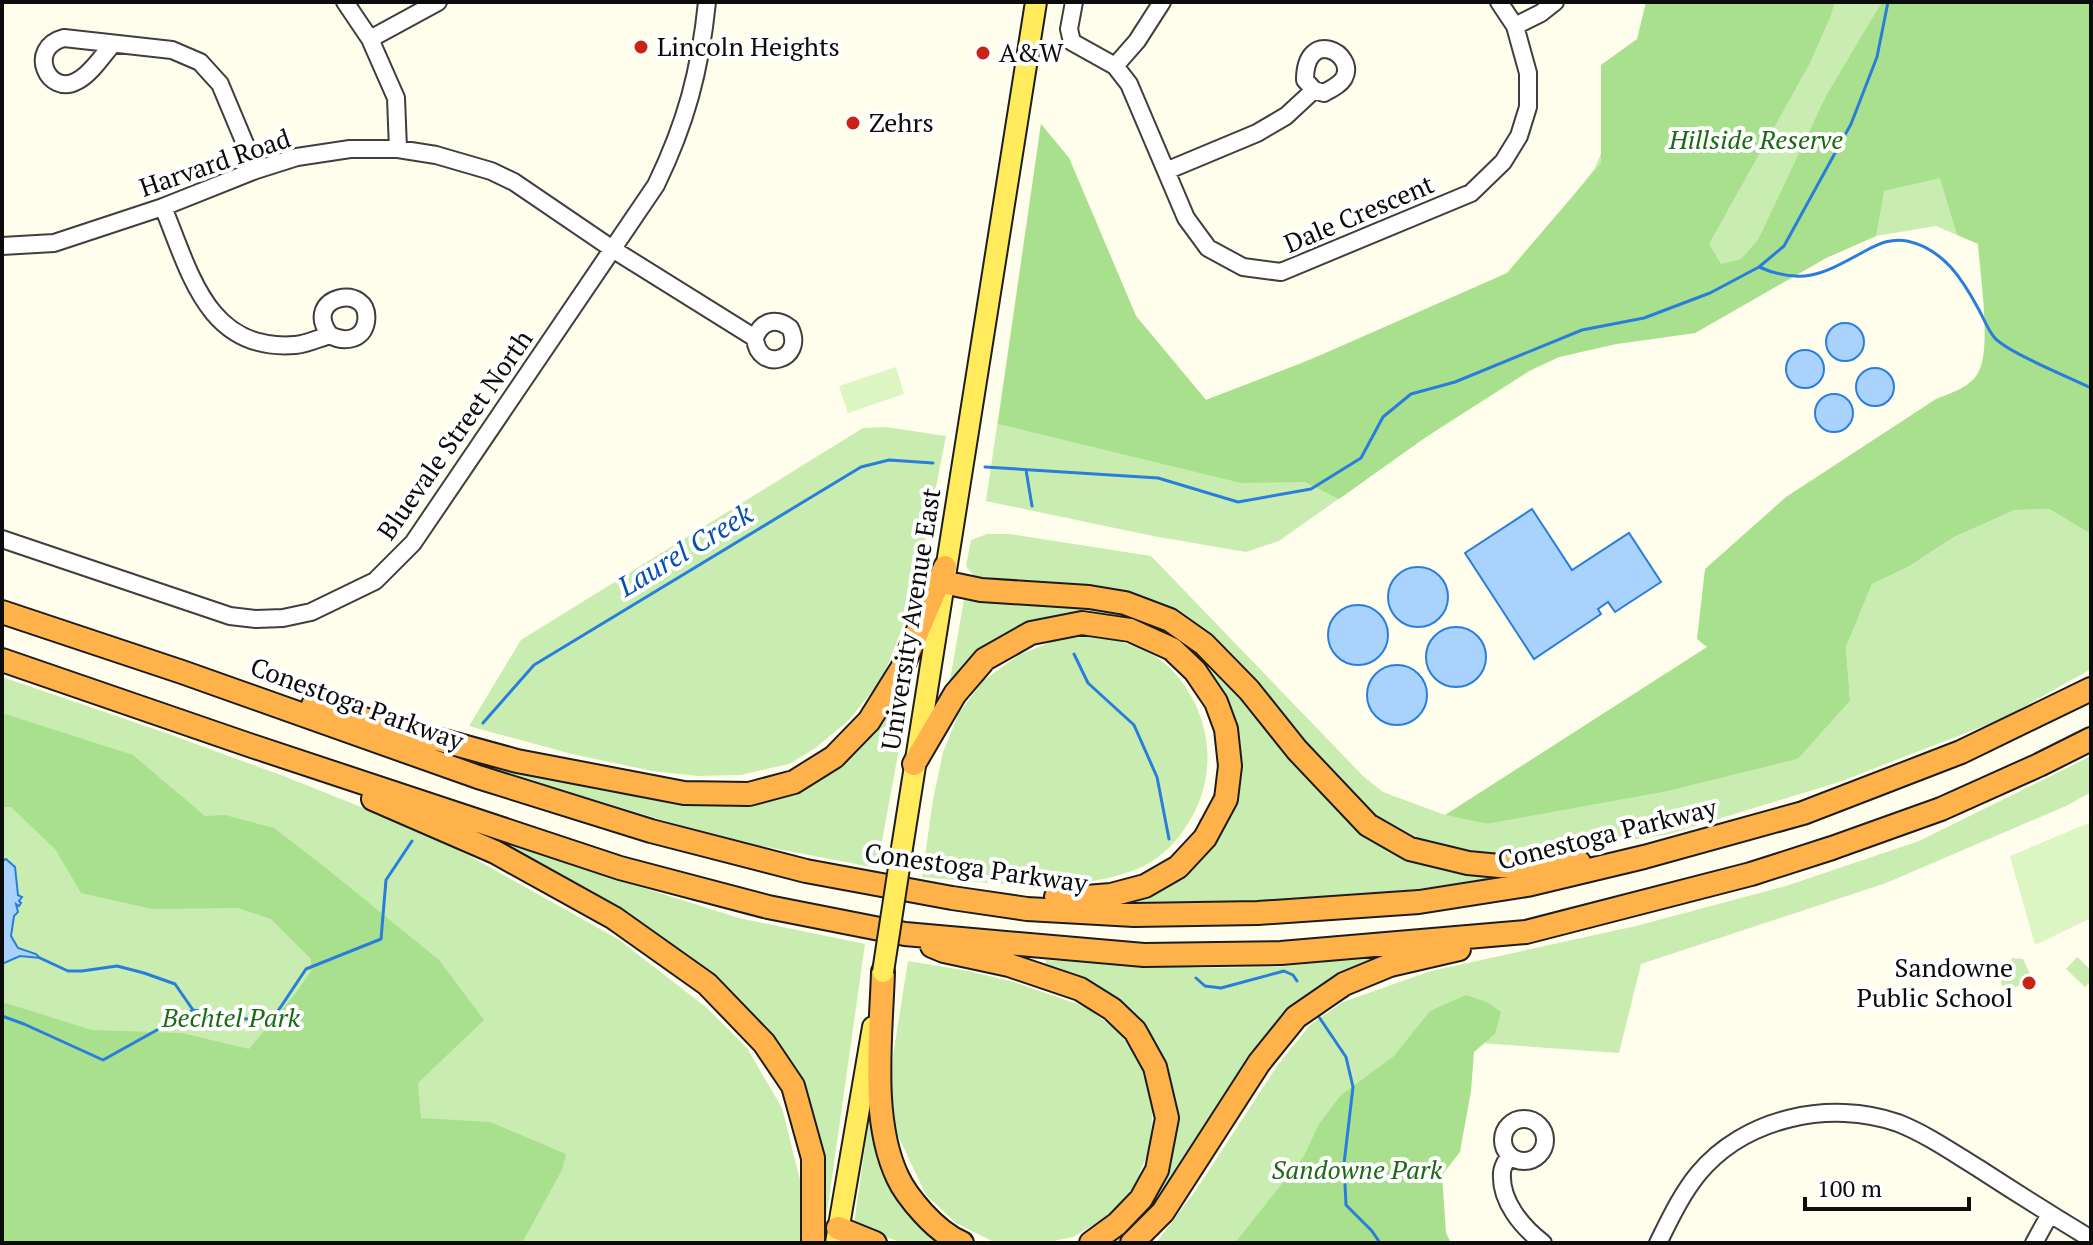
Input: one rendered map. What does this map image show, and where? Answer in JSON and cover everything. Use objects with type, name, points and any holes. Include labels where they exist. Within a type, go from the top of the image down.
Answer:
[{"type":"highway","points":[[182,672],[517,761],[684,793],[749,794],[794,782],[834,757],[869,721],[902,668],[944,574],[981,590],[1089,597],[1125,603],[1170,620],[1204,644],[1249,690],[1297,750],[1368,825],[1410,849],[1468,863],[1510,867],[1644,857]]},
{"type":"highway","name":"Conestoga Parkway","points":[[2,612],[478,777],[651,831],[806,871],[952,898],[1027,909],[1134,915],[1258,913],[1419,902],[1527,885],[1644,857],[1803,813],[1961,752],[2091,689]]},
{"type":"highway","points":[[914,764],[955,694],[985,659],[1031,633],[1082,623],[1130,630],[1172,649],[1195,671],[1216,702],[1226,729],[1230,766],[1226,799],[1205,838],[1178,867],[1145,886],[1111,895],[1073,898],[1012,894],[952,898]]},
{"type":"highway","points":[[2,660],[620,868],[768,907],[905,934],[1144,955],[1281,953],[1526,932]]},
{"type":"highway","points":[[1132,1243],[1163,1212],[1259,1063],[1296,1017],[1344,984],[1390,965],[1751,874],[1832,848],[1941,809],[2091,739]]},
{"type":"highway","points":[[252,746],[495,852],[614,918],[707,984],[764,1043],[793,1086],[813,1158],[813,1243]]},
{"type":"highway","points":[[905,934],[944,951],[1009,965],[1080,989],[1112,1009],[1135,1031],[1155,1067],[1167,1118],[1157,1170],[1141,1199],[1117,1224],[1091,1243]]},
{"type":"highway","points":[[883,972],[881,1118],[890,1156],[898,1180],[917,1206],[934,1225],[962,1243]]},
{"type":"highway","points":[[837,1236],[875,1243]]},
{"type":"main road","name":"University Avenue East","points":[[837,1236],[883,972],[1036,2]]},
{"type":"street","points":[[345,2],[370,39],[396,98],[398,149]]},
{"type":"street","points":[[370,39],[438,2]]},
{"type":"street","name":"Bluevale Street North","points":[[2,539],[230,616],[256,619],[283,618],[311,612],[375,581],[413,543],[656,185],[682,126],[700,61],[707,2]]},
{"type":"street","name":"Dale Crescent","points":[[1074,2],[1069,29],[1072,42],[1115,66],[1129,84],[1186,218],[1208,248],[1243,267],[1281,272],[1471,193],[1503,162],[1519,136],[1528,107],[1528,73],[1515,26],[1499,2]]},
{"type":"street","points":[[1115,66],[1137,41],[1162,2]]},
{"type":"street","points":[[1515,26],[1555,2]]},
{"type":"street","points":[[112,45],[172,50],[200,62],[220,84],[256,170]]},
{"type":"street","points":[[1166,171],[1257,133],[1286,116],[1314,90]]},
{"type":"street","name":"Harvard Road","points":[[2,246],[54,243],[163,207],[297,157],[350,149],[398,149],[436,155],[491,171],[514,182],[614,250],[755,338]]},
{"type":"street","points":[[163,207],[200,296],[215,317],[240,336],[266,345],[298,345],[330,335]]},
{"type":"street","points":[[1658,1243],[1682,1196],[1699,1172],[1745,1134],[1771,1123],[1802,1116],[1849,1113],[1897,1123],[1942,1146],[2091,1239]]},
{"type":"street","points":[[1509,1156],[1502,1170],[1504,1192],[1518,1219],[1543,1243]]},
{"type":"street","points":[[2034,1243],[2050,1214]]},
{"type":"green space","name":"Hillside Reserve","points":[[1646,2],[1835,2],[1810,63],[1709,244],[1721,264],[1741,259],[1758,240],[1826,96],[1882,2],[2091,2],[2091,534],[2049,509],[2015,510],[1954,537],[1908,567],[1872,584],[1846,647],[1850,701],[1798,759],[1664,792],[1487,824],[1445,815],[1707,647],[1697,639],[1705,569],[1786,497],[1936,399],[1970,383],[1978,373],[1985,330],[1978,244],[1957,235],[1940,178],[1884,191],[1876,236],[1826,258],[1695,333],[1616,344],[1559,357],[1530,370],[1426,437],[1339,499],[1305,482],[1241,483],[998,424],[1041,124],[1069,158],[1136,316],[1206,400],[1305,362],[1507,273],[1601,163],[1601,65],[1637,39]]},
{"type":"green space","name":"Hillside Reserve","points":[[1662,2],[2091,2],[1952,217],[1957,235],[1936,226],[1876,236],[1826,258],[1695,333],[1616,344],[1559,357],[1530,371],[1426,437],[1279,541],[1246,552],[986,501],[1041,124],[1069,158],[1136,316],[1206,400],[1505,283],[1595,168]]},
{"type":"green space","points":[[896,367],[904,394],[848,413],[839,386]]},
{"type":"green space","points":[[886,427],[946,436],[918,578],[882,679],[848,721],[814,749],[789,764],[740,775],[698,776],[652,771],[572,754],[469,726],[521,640],[863,428]]},
{"type":"green space","points":[[2049,509],[2091,534],[2091,669],[2002,719],[1839,782],[1666,835],[1514,857],[1427,843],[1375,814],[1339,781],[1247,674],[1177,611],[1115,592],[984,581],[973,575],[966,566],[971,540],[987,534],[1010,534],[1151,556],[1363,776],[1383,792],[1445,815],[1487,824],[1664,792],[1798,759],[1850,701],[1846,647],[1872,584],[1908,567],[1954,537],[2015,510]]},
{"type":"green space","points":[[964,599],[1128,611],[1168,625],[1208,657],[1372,835],[1492,872],[1492,879],[1366,896],[1253,903],[1137,904],[1136,900],[1190,872],[1221,836],[1235,799],[1240,768],[1238,732],[1211,673],[1179,644],[1069,618],[948,692]]},
{"type":"green space","points":[[1101,636],[1138,648],[1164,662],[1185,686],[1195,704],[1207,744],[1207,765],[1197,806],[1183,831],[1163,853],[1144,866],[1091,881],[1034,885],[922,877],[943,752],[959,713],[984,680],[1019,655],[1058,639]]},
{"type":"green space","points":[[915,662],[877,868],[725,839],[464,763],[469,755],[600,784],[802,784]]},
{"type":"green space","name":"Bechtel Park","points":[[2,677],[286,777],[434,836],[618,939],[707,1008],[747,1048],[782,1108],[800,1180],[801,1243],[2,1243]]},
{"type":"green space","points":[[2,713],[133,755],[205,816],[225,815],[274,828],[439,960],[484,1020],[418,1083],[421,1118],[490,1122],[566,1154],[562,1170],[522,1243],[2,1243],[2,1002],[92,1030],[182,1033],[249,1049],[296,993],[311,971],[311,959],[271,919],[238,908],[152,909],[81,893],[55,849],[11,807],[2,807]]},
{"type":"green space","points":[[2091,756],[2091,792],[2068,805],[1886,883],[1641,964],[1619,1053],[1451,1041],[1424,1130],[1445,1243],[1156,1243],[1196,1190],[1277,1066],[1310,1025],[1343,1002],[1431,971],[1636,926],[1786,886],[1919,841]]},
{"type":"green space","points":[[2091,822],[2091,918],[2035,945],[2010,856]]},
{"type":"green space","points":[[476,829],[580,868],[739,918],[865,944],[825,1227],[819,1227],[817,1140],[719,989],[473,836]]},
{"type":"green space","points":[[1383,956],[1385,961],[1307,998],[1163,1202],[1123,1243],[1109,1243],[1139,1215],[1162,1180],[1174,1140],[1174,1095],[1156,1046],[1137,1018],[1102,990],[1045,966],[1046,960],[1201,968],[1278,967]]},
{"type":"green space","points":[[2077,957],[2091,970],[2091,981],[2085,987],[2066,969]]},
{"type":"green space","points":[[2012,958],[2023,959],[2030,980],[2006,988],[2002,986],[2002,975]]},
{"type":"green space","points":[[908,961],[1014,982],[1086,1007],[1120,1033],[1142,1067],[1153,1106],[1150,1147],[1135,1185],[1108,1216],[1073,1237],[1044,1243],[992,1241],[956,1223],[926,1195],[893,1125],[891,1069]]},
{"type":"green space","name":"Sandowne Park","points":[[1466,995],[1489,1003],[1501,1012],[1495,1034],[1474,1052],[1471,1091],[1460,1152],[1442,1175],[1446,1233],[1451,1243],[1235,1243],[1304,1156],[1319,1124],[1341,1095],[1394,1056],[1430,1011]]},
{"type":"green space","points":[[869,1119],[880,1149],[950,1243],[902,1243],[854,1224]]},
{"type":"water","points":[[1845,323],[1858,329],[1864,342],[1858,355],[1845,361],[1832,355],[1826,342],[1832,329]]},
{"type":"water","points":[[1805,350],[1818,356],[1824,369],[1818,382],[1805,388],[1792,382],[1786,369],[1792,356]]},
{"type":"water","points":[[1875,368],[1888,374],[1894,387],[1888,400],[1875,406],[1862,400],[1856,387],[1862,374]]},
{"type":"water","points":[[1834,394],[1847,400],[1853,413],[1847,426],[1834,432],[1821,426],[1815,413],[1821,400]]},
{"type":"water","points":[[1532,509],[1572,570],[1629,533],[1661,582],[1615,612],[1608,602],[1598,609],[1601,614],[1534,659],[1465,553]]},
{"type":"water","points":[[1418,567],[1430,569],[1439,576],[1446,585],[1446,609],[1439,618],[1430,625],[1418,627],[1406,625],[1397,618],[1390,609],[1388,597],[1390,585],[1397,576],[1406,569]]},
{"type":"water","points":[[1358,605],[1370,607],[1379,614],[1386,623],[1386,647],[1379,656],[1370,663],[1358,665],[1346,663],[1337,656],[1330,647],[1328,635],[1330,623],[1337,614],[1346,607]]},
{"type":"water","points":[[1456,627],[1468,629],[1477,636],[1484,645],[1484,669],[1477,678],[1468,685],[1456,687],[1444,685],[1435,678],[1428,669],[1426,657],[1428,645],[1435,636],[1444,629]]},
{"type":"water","points":[[1397,665],[1409,667],[1418,674],[1425,683],[1425,707],[1418,716],[1409,723],[1397,725],[1385,723],[1376,716],[1369,707],[1367,695],[1369,683],[1376,674],[1385,667]]},
{"type":"water","points":[[6,859],[15,867],[18,895],[22,897],[19,906],[16,904],[18,912],[14,916],[11,936],[18,948],[40,958],[20,956],[2,964],[2,861]]},
{"type":"waterway","points":[[985,467],[1158,478],[1238,502],[1311,489],[1361,458],[1383,417],[1411,394],[1455,382],[1582,330],[1644,318],[1710,293],[1759,267],[1784,246],[1851,124],[1877,57],[1888,2]]},
{"type":"waterway","points":[[1759,267],[1775,273],[1803,276],[1827,270],[1886,242],[1902,240],[1920,245],[1951,267],[1992,334],[2001,343],[2091,388]]},
{"type":"waterway","name":"Laurel Creek","points":[[483,723],[534,665],[861,467],[889,460],[933,463]]},
{"type":"waterway","points":[[1026,470],[1032,506]]},
{"type":"waterway","points":[[1074,654],[1088,683],[1134,725],[1157,777],[1169,839]]},
{"type":"waterway","name":"Laurel Creek","points":[[2,1016],[103,1060],[193,1010],[270,1023],[306,969],[381,939],[386,880],[412,841]]},
{"type":"waterway","points":[[40,958],[68,971],[117,966],[144,973],[175,984],[193,1010]]},
{"type":"waterway","points":[[1196,978],[1205,986],[1221,988],[1284,971],[1297,981]]},
{"type":"waterway","points":[[1319,1017],[1346,1057],[1353,1087],[1344,1164],[1346,1205],[1380,1243]]},
{"type":"place","name":"Lincoln Heights","points":[[641,47]]},
{"type":"place","name":"A&W","points":[[983,53]]},
{"type":"place","name":"Zehrs","points":[[853,123]]},
{"type":"place","name":"Sandowne Public School","points":[[2029,983]]}]
